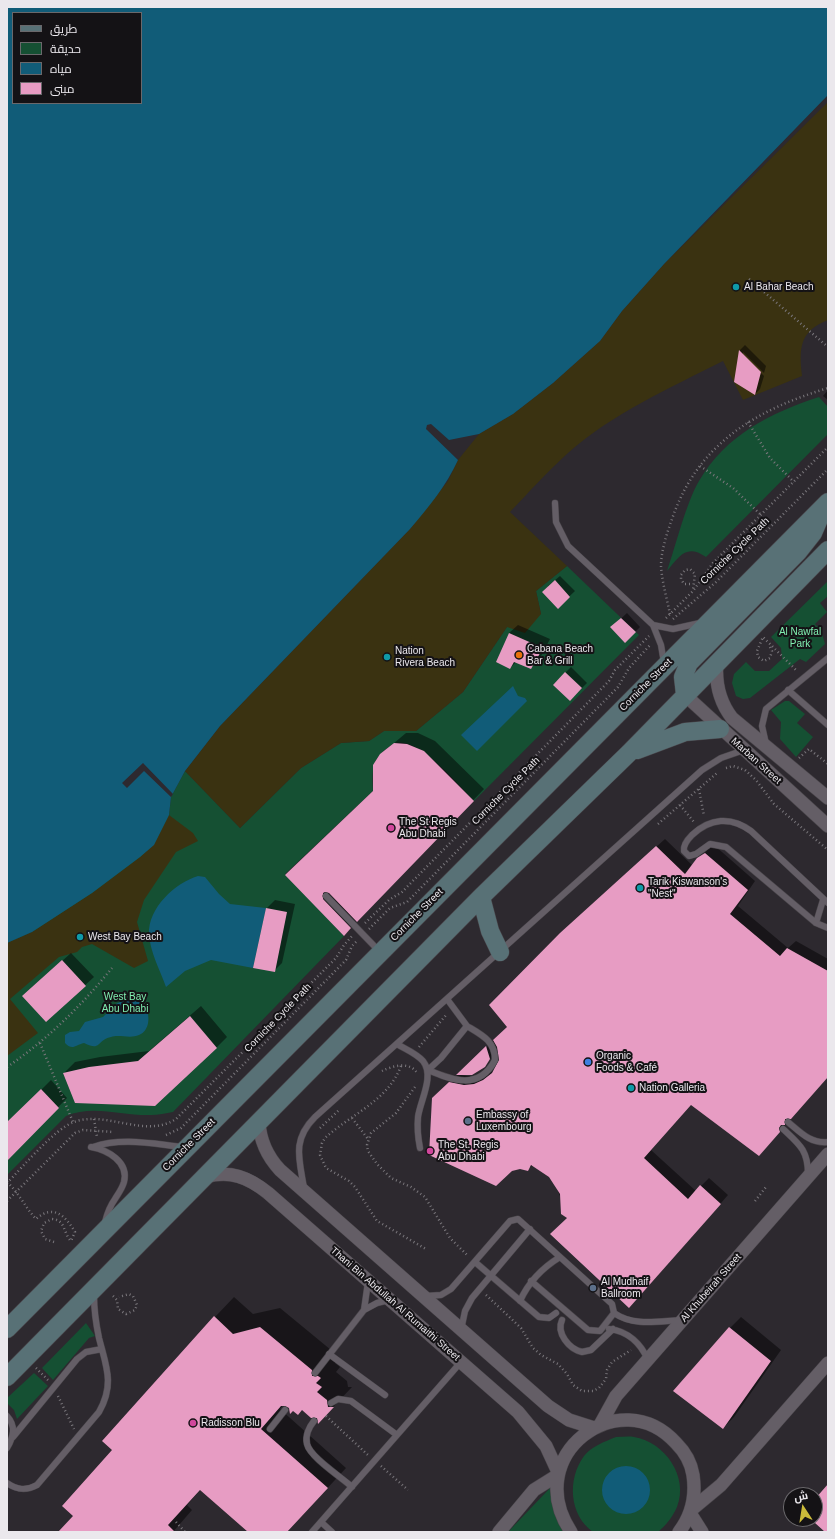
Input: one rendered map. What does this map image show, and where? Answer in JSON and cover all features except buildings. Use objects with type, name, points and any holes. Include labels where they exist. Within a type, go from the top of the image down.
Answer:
[{"type":"main road","name":"Corniche Street","points":[[7,1329],[826,504]]},
{"type":"main road","points":[[685,695],[683,677],[689,663],[798,552],[812,533],[826,504]]},
{"type":"main road","points":[[7,1377],[481,898],[629,753],[828,550]]},
{"type":"main road","points":[[629,753],[685,732],[720,729]]},
{"type":"main road","points":[[481,898],[488,925],[500,952]]},
{"type":"street","name":"Marban Street","points":[[717,662],[716,679],[723,704],[738,724],[828,798]]},
{"type":"street","name":"Marban Street","points":[[685,695],[720,729],[828,826]]},
{"type":"street","points":[[259,1122],[261,1138],[268,1155],[280,1170],[304,1192],[548,1406],[570,1420],[597,1427]]},
{"type":"street","name":"Al Khubeirah Street","points":[[597,1427],[616,1396],[828,1154]]},
{"type":"street","name":"Thani Bin Abdullah Al Rumaithi Street","points":[[205,1177],[220,1174],[236,1175],[257,1184],[528,1422],[546,1446],[558,1473]]},
{"type":"street","points":[[690,1511],[721,1485],[828,1363]]},
{"type":"street","points":[[571,1532],[560,1510],[556,1492],[558,1473],[568,1451],[584,1434],[597,1427],[612,1422],[638,1421],[656,1428],[672,1439],[688,1459],[694,1484],[690,1511],[679,1532]]},
{"type":"street","points":[[498,1532],[534,1490],[558,1473]]},
{"type":"street","points":[[690,1511],[702,1532]]},
{"type":"lane","points":[[555,503],[556,522],[568,546],[655,627],[664,666]]},
{"type":"lane","points":[[655,627],[679,629],[711,620]]},
{"type":"lane","points":[[770,750],[762,730],[763,714],[769,705],[828,658]]},
{"type":"lane","points":[[788,690],[828,725]]},
{"type":"lane","points":[[304,1192],[298,1149],[304,1129],[315,1117],[702,770],[724,756],[744,750]]},
{"type":"lane","points":[[816,924],[826,902],[744,826],[728,820],[720,820],[705,824],[684,844],[684,852],[693,856],[710,844],[726,847],[816,924],[828,928]]},
{"type":"lane","points":[[326,896],[380,952]]},
{"type":"lane","points":[[428,1070],[452,1080],[463,1081],[478,1077],[490,1068],[495,1060],[489,1040],[468,1026],[447,999]]},
{"type":"lane","points":[[428,1070],[438,1062],[468,1026]]},
{"type":"lane","points":[[397,1044],[424,1062],[428,1070],[424,1096],[418,1117],[417,1127],[420,1148]]},
{"type":"lane","points":[[788,1122],[810,1140],[816,1142],[828,1142]]},
{"type":"lane","points":[[783,1129],[804,1150],[808,1166],[808,1177]]},
{"type":"lane","points":[[103,1232],[107,1214],[123,1186],[125,1176],[123,1168],[117,1159],[102,1150],[91,1147],[127,1142],[187,1147]]},
{"type":"lane","points":[[422,1295],[435,1296],[446,1293],[455,1285],[510,1221],[520,1220],[612,1304],[614,1313],[604,1328],[596,1332],[584,1328],[531,1281]]},
{"type":"lane","points":[[461,1330],[468,1304],[530,1228]]},
{"type":"lane","points":[[520,1301],[531,1281],[549,1263],[560,1257]]},
{"type":"lane","points":[[475,1262],[539,1317],[549,1318],[556,1313]]},
{"type":"lane","points":[[364,1310],[368,1280]]},
{"type":"lane","points":[[7,1483],[18,1489],[24,1489],[36,1485],[99,1412],[108,1387],[108,1370],[95,1315],[94,1288]]},
{"type":"lane","points":[[314,1373],[364,1310],[390,1300]]},
{"type":"lane","points":[[614,1313],[624,1319],[636,1322],[683,1320]]},
{"type":"lane","points":[[562,1320],[560,1327],[563,1336],[574,1348],[582,1352],[591,1350],[613,1329]]},
{"type":"lane","points":[[604,1328],[613,1329],[628,1335],[640,1346],[648,1360]]},
{"type":"lane","points":[[7,1448],[13,1437],[77,1359],[86,1352],[102,1349]]},
{"type":"lane","points":[[329,1354],[385,1395]]},
{"type":"lane","points":[[312,1532],[461,1362]]},
{"type":"lane","points":[[330,1403],[338,1400],[351,1400],[397,1435]]},
{"type":"lane","points":[[270,1429],[285,1410]]},
{"type":"lane","points":[[7,1416],[13,1426],[13,1437]]},
{"type":"lane","points":[[314,1421],[307,1434],[306,1440],[310,1450],[352,1486]]},
{"type":"lane","points":[[321,1522],[332,1532]]},
{"type":"path","points":[[749,279],[828,347]]},
{"type":"path","points":[[670,614],[661,566],[664,548],[674,513],[700,466],[726,438],[748,422],[789,401],[828,388]]},
{"type":"path","points":[[748,422],[770,458],[794,482]]},
{"type":"path","points":[[70,1241],[75,1232],[60,1214],[49,1211],[43,1213],[36,1219],[27,1210],[17,1191],[7,1183],[61,1129],[72,1122],[94,1119],[153,1126],[165,1124],[176,1119],[336,958],[344,945],[361,932],[389,900],[402,892],[609,681],[615,670],[655,627],[693,591],[713,562],[762,515],[828,447]]},
{"type":"path","points":[[700,466],[733,488],[762,515]]},
{"type":"path","name":"Corniche Cycle Path","points":[[162,1135],[182,1128],[346,960],[352,946],[361,932],[390,908],[407,902],[618,687],[629,668],[652,644],[655,627],[673,618],[716,582],[828,469]]},
{"type":"path","points":[[690,584],[684,584],[681,579],[682,573],[687,569],[692,570],[695,574],[693,591]]},
{"type":"path","points":[[763,637],[799,673]]},
{"type":"path","points":[[758,649],[758,657],[766,661],[772,656],[770,647]]},
{"type":"path","points":[[793,756],[798,760],[809,749],[828,764]]},
{"type":"path","points":[[657,825],[721,770],[726,767],[739,767],[745,770],[756,780],[774,804],[828,850]]},
{"type":"path","points":[[699,789],[705,824]]},
{"type":"path","points":[[680,805],[699,829]]},
{"type":"path","points":[[7,1068],[40,1043],[78,1008],[112,968]]},
{"type":"path","points":[[414,1054],[453,1007]]},
{"type":"path","points":[[40,1043],[72,1122]]},
{"type":"path","points":[[376,1076],[382,1071],[394,1066],[401,1066],[411,1068],[416,1071],[419,1078]]},
{"type":"path","points":[[401,1066],[397,1078],[385,1093],[329,1134],[322,1143],[320,1155],[323,1165],[330,1172],[340,1176],[355,1187],[377,1221],[426,1249]]},
{"type":"path","points":[[418,1083],[402,1106],[371,1133],[368,1139],[368,1151],[376,1164],[391,1178],[411,1187],[425,1197],[450,1238],[475,1262]]},
{"type":"path","points":[[314,1133],[342,1107]]},
{"type":"path","points":[[352,1118],[368,1139]]},
{"type":"path","points":[[94,1119],[98,1145]]},
{"type":"path","points":[[7,1201],[74,1133],[83,1130],[119,1133]]},
{"type":"path","points":[[755,1201],[766,1187]]},
{"type":"path","points":[[54,1242],[45,1239],[42,1236],[42,1227],[44,1222],[52,1218],[57,1219],[61,1221],[65,1230]]},
{"type":"path","points":[[480,1289],[521,1328],[537,1352],[558,1364],[567,1374],[573,1385],[582,1391],[593,1391],[599,1388],[606,1379],[607,1370],[612,1362],[640,1346]]},
{"type":"path","points":[[113,1296],[117,1300],[118,1309],[121,1313],[126,1314],[135,1310],[137,1305],[133,1296],[124,1294],[119,1297]]},
{"type":"path","points":[[326,1416],[408,1490]]},
{"type":"path","points":[[176,1522],[185,1532]]},
{"type":"green space","points":[[819,397],[828,407],[828,434],[706,557],[694,551],[689,551],[680,556],[667,571],[694,490],[710,465],[722,451],[736,438],[767,418],[783,410]]},
{"type":"green space","name":"West Bay Abu Dhabi","points":[[567,566],[639,635],[474,801],[448,773],[425,753],[413,746],[402,743],[393,744],[381,753],[375,763],[372,779],[373,791],[285,874],[344,936],[173,1112],[140,1115],[108,1111],[87,1111],[66,1116],[7,1175],[7,943],[32,932],[169,815],[171,797],[185,771],[240,828],[301,768],[341,743],[369,741],[384,731],[416,731],[463,692],[507,627],[541,614],[536,591]]},
{"type":"green space","name":"Al Nawfal Park","points":[[828,581],[828,596],[820,603],[827,612],[815,624],[821,630],[825,644],[806,662],[800,659],[750,698],[743,699],[736,696],[732,683],[734,674],[746,662],[755,671],[769,671],[782,659],[781,648],[771,637]]},
{"type":"green space","points":[[785,701],[789,701],[805,714],[797,723],[813,737],[796,757],[780,739],[781,722],[771,710]]},
{"type":"green space","points":[[86,1323],[95,1336],[89,1338],[53,1380],[42,1368]]},
{"type":"green space","points":[[34,1373],[48,1386],[17,1419],[14,1410],[7,1403],[7,1398]]},
{"type":"green space","points":[[616,1437],[634,1437],[645,1440],[664,1453],[672,1463],[677,1473],[680,1484],[680,1496],[677,1507],[669,1521],[658,1532],[593,1532],[585,1525],[575,1507],[573,1486],[575,1475],[584,1456],[598,1445]]},
{"type":"green space","points":[[551,1487],[557,1516],[566,1532],[508,1532]]},
{"type":"sand","points":[[828,102],[828,320],[818,324],[806,335],[801,349],[802,376],[743,400],[723,361],[642,402],[585,439],[553,467],[510,512],[567,566],[536,591],[541,614],[525,633],[507,627],[463,692],[416,731],[384,731],[369,741],[341,743],[301,768],[240,828],[185,771],[220,726],[410,529],[448,481],[458,460],[479,434],[513,414],[553,383],[600,341],[622,311],[664,264]]},
{"type":"sand","name":"West Bay Beach","points":[[169,815],[193,833],[198,841],[176,852],[144,900],[137,922],[148,961],[134,968],[92,944],[82,947],[77,952],[59,957],[10,999],[38,1033],[7,1056],[7,943],[32,932],[92,893],[140,857],[154,844]]},
{"type":"water","points":[[7,7],[828,7],[828,95],[664,264],[622,311],[600,341],[553,383],[513,414],[479,434],[449,440],[431,424],[427,425],[426,429],[458,460],[443,487],[424,513],[220,726],[185,771],[171,797],[169,815],[154,845],[92,893],[32,932],[7,943]]},
{"type":"water","points":[[513,686],[518,696],[525,698],[527,701],[477,751],[461,735]]},
{"type":"water","points":[[198,876],[205,877],[219,894],[230,904],[266,908],[253,968],[211,960],[185,971],[166,987],[151,947],[149,934],[150,924],[153,915],[164,898],[180,884]]},
{"type":"water","points":[[128,998],[139,1001],[148,1013],[147,1026],[143,1033],[132,1037],[117,1036],[106,1038],[96,1046],[84,1043],[70,1047],[65,1043],[65,1035],[70,1032],[79,1031],[85,1022],[103,1017],[116,1004]]},
{"type":"water","points":[[626,1466],[635,1468],[643,1473],[648,1481],[650,1490],[648,1499],[643,1507],[635,1512],[626,1514],[617,1512],[609,1507],[604,1499],[602,1490],[604,1481],[609,1473],[617,1468]]},
{"type":"pier","points":[[143,763],[173,794],[171,797],[144,771],[127,788],[122,783]]},
{"type":"place","name":"Al Bahar Beach","points":[[736,287]]},
{"type":"place","name":"Cabana Beach Bar & Grill","points":[[519,655]]},
{"type":"place","name":"Nation Rivera Beach","points":[[387,657]]},
{"type":"place","name":"The St Regis Abu Dhabi","points":[[391,828]]},
{"type":"place","name":"Tarik Kiswanson's \"Nest\"","points":[[640,888]]},
{"type":"place","name":"West Bay Beach","points":[[80,937]]},
{"type":"place","name":"Organic Foods & Café","points":[[588,1062]]},
{"type":"place","name":"Nation Galleria","points":[[631,1088]]},
{"type":"place","name":"Embassy of Luxembourg","points":[[468,1121]]},
{"type":"place","name":"The St. Regis Abu Dhabi","points":[[430,1151]]},
{"type":"place","name":"Al Mudhaif Ballroom","points":[[593,1288]]},
{"type":"place","name":"Radisson Blu","points":[[193,1423]]}]
